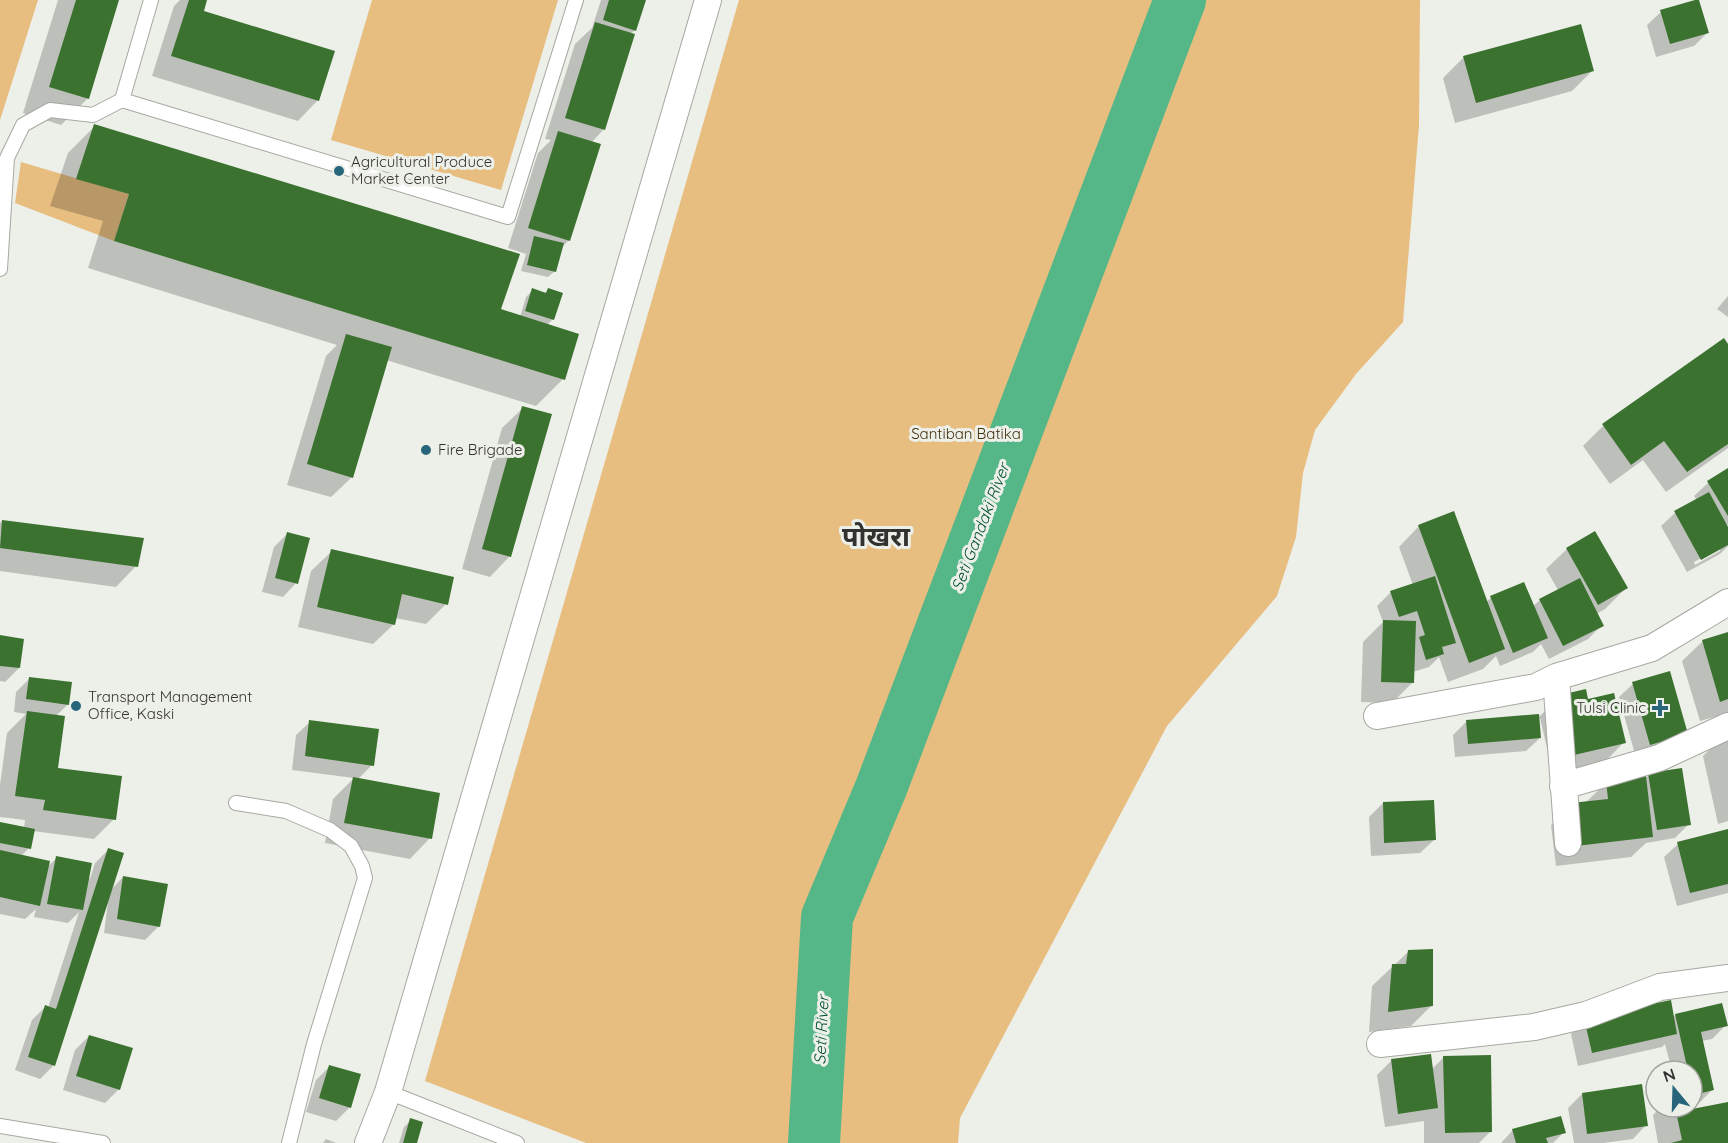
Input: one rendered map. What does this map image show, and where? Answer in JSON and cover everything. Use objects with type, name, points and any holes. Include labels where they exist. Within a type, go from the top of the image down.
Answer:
[{"type":"street","points":[[368,1143],[388,1092],[708,0]]},
{"type":"street","points":[[1377,716],[1536,687],[1556,678],[1652,648],[1728,602]]},
{"type":"street","points":[[1556,678],[1568,843]]},
{"type":"street","points":[[1563,786],[1659,758],[1728,726]]},
{"type":"street","points":[[1380,1044],[1534,1027],[1586,1015],[1660,987],[1728,978]]},
{"type":"lane","points":[[122,100],[151,0]]},
{"type":"lane","points":[[0,269],[7,158],[23,125],[50,110],[93,115],[122,100],[508,217],[576,0]]},
{"type":"lane","points":[[236,803],[286,811],[330,830],[351,846],[363,866],[365,878],[314,1044],[289,1143]]},
{"type":"lane","points":[[388,1092],[517,1143]]},
{"type":"lane","points":[[0,1126],[103,1143]]},
{"type":"green space","points":[[0,0],[38,0],[0,120]]},
{"type":"green space","points":[[372,0],[558,0],[501,190],[331,140]]},
{"type":"green space","name":"Santiban Batika","points":[[739,0],[1420,0],[1419,125],[1403,322],[1356,374],[1315,430],[1303,473],[1296,537],[1277,596],[1167,726],[960,1118],[958,1143],[586,1143],[425,1081]]},
{"type":"green space","points":[[21,162],[129,194],[114,241],[15,203]]},
{"type":"building","points":[[76,0],[119,0],[89,99],[49,87]]},
{"type":"building","points":[[189,0],[207,0],[204,11],[335,51],[319,101],[171,56]]},
{"type":"building","points":[[609,0],[646,0],[636,31],[603,20]]},
{"type":"building","points":[[1699,0],[1709,33],[1670,44],[1660,10]]},
{"type":"building","points":[[595,22],[635,34],[605,130],[565,118]]},
{"type":"building","points":[[1581,24],[1594,71],[1476,103],[1463,56]]},
{"type":"building","points":[[94,124],[520,254],[501,309],[579,334],[565,380],[114,241],[129,194],[76,179]]},
{"type":"building","points":[[558,131],[601,144],[570,241],[528,228]]},
{"type":"building","points":[[534,236],[564,243],[556,272],[527,265]]},
{"type":"building","points":[[532,288],[546,293],[548,288],[563,293],[554,320],[525,311]]},
{"type":"building","points":[[346,334],[392,347],[353,478],[307,464]]},
{"type":"building","points":[[1724,338],[1728,344],[1728,444],[1687,472],[1664,441],[1631,465],[1602,424]]},
{"type":"building","points":[[522,406],[552,414],[511,557],[482,549]]},
{"type":"building","points":[[1728,468],[1728,516],[1707,481]]},
{"type":"building","points":[[1709,492],[1728,527],[1728,545],[1701,560],[1674,511]]},
{"type":"building","points":[[1454,511],[1505,649],[1469,663],[1418,525]]},
{"type":"building","points":[[2,520],[144,538],[138,567],[0,548]]},
{"type":"building","points":[[1595,531],[1628,588],[1598,605],[1566,548]]},
{"type":"building","points":[[287,532],[310,538],[298,584],[275,578]]},
{"type":"building","points":[[331,549],[454,577],[448,605],[402,594],[395,625],[317,607]]},
{"type":"building","points":[[1435,576],[1456,643],[1442,647],[1444,654],[1426,660],[1419,637],[1425,635],[1417,611],[1399,617],[1390,591]]},
{"type":"building","points":[[1580,578],[1604,626],[1563,646],[1539,599]]},
{"type":"building","points":[[1524,582],[1548,638],[1513,653],[1490,596]]},
{"type":"building","points":[[1383,620],[1416,621],[1414,683],[1381,682]]},
{"type":"building","points":[[1728,632],[1728,699],[1720,702],[1702,640]]},
{"type":"building","points":[[0,635],[24,639],[20,668],[0,666]]},
{"type":"building","name":"Tulsi Clinic","points":[[1670,671],[1688,734],[1650,745],[1632,682]]},
{"type":"building","points":[[29,677],[72,682],[69,705],[26,699]]},
{"type":"building","points":[[1586,689],[1588,699],[1614,693],[1626,743],[1574,755],[1560,695]]},
{"type":"building","points":[[27,711],[65,716],[58,768],[122,776],[116,820],[43,810],[45,800],[15,796]]},
{"type":"building","points":[[1539,714],[1541,738],[1468,744],[1466,720]]},
{"type":"building","points":[[309,720],[379,729],[374,766],[305,756]]},
{"type":"building","points":[[1682,768],[1691,825],[1657,830],[1648,773]]},
{"type":"building","points":[[1646,776],[1653,837],[1576,846],[1571,803],[1608,799],[1606,781]]},
{"type":"building","points":[[353,777],[440,793],[432,839],[344,823]]},
{"type":"building","points":[[1434,800],[1436,840],[1384,843],[1383,802]]},
{"type":"building","points":[[0,822],[35,829],[31,849],[0,843]]},
{"type":"building","points":[[1728,829],[1728,884],[1690,893],[1677,842]]},
{"type":"building","points":[[108,848],[124,853],[55,1066],[28,1057],[45,1005],[56,1009]]},
{"type":"building","points":[[0,850],[50,861],[40,906],[0,897]]},
{"type":"building","points":[[56,856],[92,863],[83,910],[47,904]]},
{"type":"building","points":[[123,876],[168,884],[160,927],[117,919]]},
{"type":"building","points":[[1433,949],[1433,1006],[1388,1012],[1392,964],[1406,964],[1408,950]]},
{"type":"building","points":[[1671,1000],[1677,1034],[1592,1053],[1584,1018]]},
{"type":"building","points":[[1722,1003],[1728,1026],[1701,1032],[1714,1090],[1704,1092],[1704,1059],[1685,1059],[1675,1014]]},
{"type":"building","points":[[89,1035],[133,1048],[120,1090],[76,1076]]},
{"type":"building","points":[[1431,1054],[1438,1108],[1398,1114],[1391,1059]]},
{"type":"building","points":[[1491,1055],[1492,1132],[1445,1133],[1443,1056]]},
{"type":"building","points":[[329,1065],[361,1074],[351,1108],[319,1098]]},
{"type":"building","points":[[1642,1084],[1644,1119],[1647,1119],[1648,1126],[1587,1134],[1582,1093]]},
{"type":"building","points":[[1728,1102],[1728,1143],[1671,1143],[1682,1140],[1678,1119],[1704,1119],[1704,1107]]},
{"type":"building","points":[[1561,1116],[1566,1133],[1546,1138],[1548,1143],[1516,1143],[1512,1129]]},
{"type":"building","points":[[410,1118],[423,1122],[417,1143],[403,1143]]},
{"type":"waterway","name":"Seti Gandaki River","points":[[814,1143],[827,917],[881,788],[1180,0]]},
{"type":"place","name":"Agricultural Produce Market Center","points":[[339,171]]},
{"type":"place","name":"Fire Brigade","points":[[426,450]]},
{"type":"place","name":"Transport Management Office, Kaski","points":[[76,706]]},
{"type":"place","name":"Tulsi Clinic","points":[[1660,708]]},
{"type":"district","name":"पोखरा","points":[[876,537]]},
{"type":"water label","name":"Seti River","points":[[821,1030]]}]
